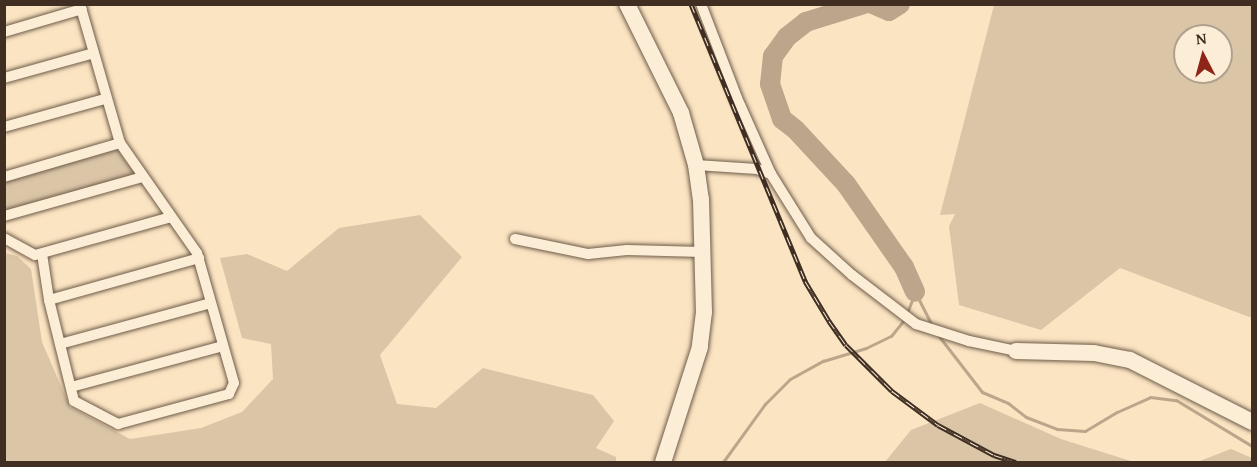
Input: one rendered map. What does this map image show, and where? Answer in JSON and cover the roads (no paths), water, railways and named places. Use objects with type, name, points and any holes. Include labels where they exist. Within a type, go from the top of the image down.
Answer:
[{"type":"street","points":[[627,4],[669,87],[696,165],[701,199],[704,312],[700,347],[663,462]]},
{"type":"street","points":[[701,4],[737,98],[771,174],[811,238],[897,312],[923,328],[1016,351],[1094,352],[1130,360],[1252,422]]},
{"type":"street","points":[[4,32],[81,7],[105,99],[120,143],[199,258],[234,383],[229,394],[118,424],[74,400],[49,300],[42,254]]},
{"type":"street","points":[[4,78],[94,53]]},
{"type":"street","points":[[4,127],[105,99]]},
{"type":"street","points":[[4,177],[120,143]]},
{"type":"street","points":[[696,165],[757,169],[771,174]]},
{"type":"street","points":[[4,216],[143,177]]},
{"type":"street","points":[[4,237],[35,255],[171,217]]},
{"type":"street","points":[[514,239],[588,254],[627,250],[703,252]]},
{"type":"street","points":[[49,300],[199,258]]},
{"type":"street","points":[[60,344],[211,303]]},
{"type":"street","points":[[71,387],[223,346]]},
{"type":"waterway","points":[[864,4],[806,22],[787,37],[773,56],[770,84],[782,119],[795,129],[846,184],[904,267],[915,292]]},
{"type":"waterway","points":[[873,4],[889,11],[900,4]]},
{"type":"waterway","points":[[915,292],[933,327]]},
{"type":"waterway","points":[[907,313],[915,292]]},
{"type":"waterway","points":[[723,462],[765,404],[790,379],[823,361],[866,348],[891,336],[905,319]]},
{"type":"waterway","points":[[938,335],[982,392],[1008,403],[1026,417],[1057,429],[1085,431],[1117,412],[1150,397],[1176,400],[1252,446]]},
{"type":"railway","points":[[691,4],[805,281],[846,345],[892,391],[938,425],[994,455],[1016,462]]}]
